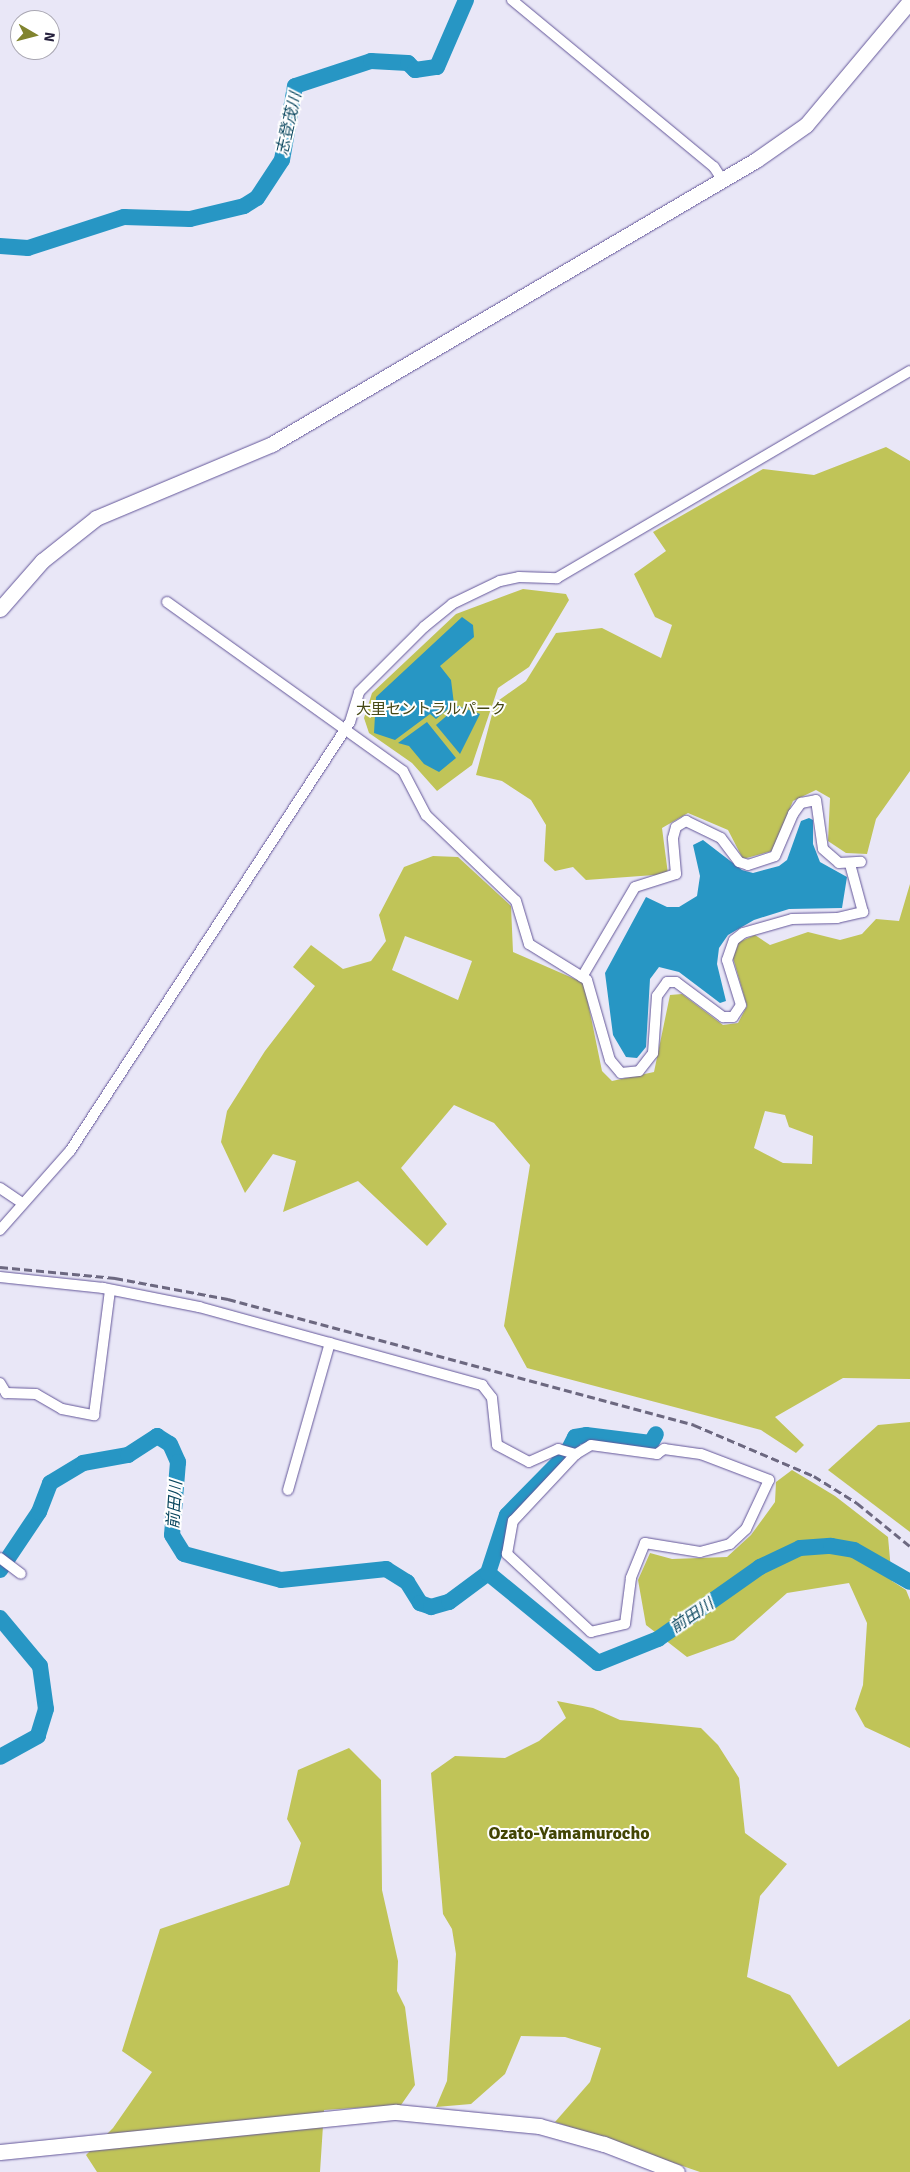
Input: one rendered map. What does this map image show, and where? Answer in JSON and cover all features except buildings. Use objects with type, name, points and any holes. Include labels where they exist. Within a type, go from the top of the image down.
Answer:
[{"type":"street","points":[[512,0],[714,167],[723,181]]},
{"type":"street","points":[[0,609],[48,555],[96,518],[272,444],[723,181],[806,125],[910,1]]},
{"type":"street","points":[[0,1230],[70,1150],[344,731],[359,692],[452,604],[519,576],[557,578],[910,371]]},
{"type":"street","points":[[168,602],[344,731],[403,771],[426,815],[516,901],[529,944],[582,977],[592,988],[610,1060],[621,1073],[639,1071],[653,1053],[659,988],[676,982],[711,1011],[733,1017],[741,1005],[727,960],[734,940],[743,932],[792,920],[857,916],[863,912],[850,864]]},
{"type":"street","points":[[582,977],[635,886],[676,874],[673,838],[676,827],[686,821],[721,838],[739,862],[748,865],[775,856],[793,814],[801,803],[816,800],[823,849],[839,863],[861,862]]},
{"type":"street","points":[[0,1188],[22,1203]]},
{"type":"street","points":[[0,1277],[110,1290],[199,1308],[482,1385],[492,1398],[497,1445],[529,1462],[591,1445],[657,1454],[664,1449],[681,1451],[769,1480],[746,1529],[730,1544],[700,1552],[645,1544],[631,1578],[625,1624],[591,1632],[506,1554],[513,1521],[571,1452]]},
{"type":"street","points":[[0,1383],[6,1393],[36,1394],[62,1409],[94,1414],[110,1290]]},
{"type":"street","points":[[288,1490],[330,1343]]},
{"type":"street","points":[[0,1558],[17,1572]]},
{"type":"street","points":[[0,2152],[396,2112],[539,2126],[604,2144],[677,2172]]},
{"type":"green space","points":[[886,447],[910,461],[910,771],[876,819],[867,854],[846,853],[828,841],[830,798],[816,790],[793,801],[772,851],[743,859],[728,830],[688,813],[662,828],[668,874],[586,880],[573,867],[555,871],[544,861],[546,825],[531,800],[502,781],[476,775],[495,703],[526,681],[556,633],[602,628],[661,658],[672,625],[655,617],[634,574],[666,551],[653,532],[763,469],[814,475]]},
{"type":"green space","name":"大里セントラルパーク","points":[[523,589],[566,594],[569,600],[529,667],[498,688],[472,765],[437,791],[412,763],[369,733],[364,718],[372,693],[456,614]]},
{"type":"green space","points":[[433,856],[458,857],[511,906],[513,952],[584,983],[602,1071],[612,1081],[654,1072],[670,995],[682,994],[723,1025],[738,1023],[747,1006],[733,958],[739,942],[755,935],[770,945],[808,932],[840,940],[862,934],[876,919],[899,921],[910,884],[910,1379],[843,1378],[775,1417],[804,1445],[796,1453],[761,1430],[527,1368],[504,1326],[530,1165],[494,1123],[454,1105],[401,1168],[447,1224],[427,1246],[358,1181],[283,1212],[296,1161],[273,1154],[245,1193],[221,1142],[227,1111],[265,1051],[315,986],[293,967],[311,945],[343,969],[371,961],[386,941],[379,915],[404,867]],"holes":[[[405,936],[472,961],[458,1000],[392,970]],[[765,1111],[785,1115],[789,1127],[813,1136],[812,1164],[783,1163],[754,1148]]]},
{"type":"green space","points":[[910,1422],[910,1532],[828,1470],[878,1425]]},
{"type":"green space","points":[[792,1470],[835,1496],[888,1537],[892,1581],[906,1590],[910,1600],[910,1748],[865,1727],[855,1709],[863,1685],[867,1623],[849,1583],[787,1593],[734,1640],[687,1657],[646,1625],[638,1580],[650,1553],[672,1559],[727,1557],[751,1535],[775,1502],[776,1482]]},
{"type":"green space","points":[[557,1701],[593,1708],[620,1720],[701,1728],[718,1745],[739,1778],[745,1833],[787,1864],[760,1896],[747,1977],[790,1995],[838,2067],[910,2019],[910,2172],[700,2172],[555,2122],[590,2082],[601,2048],[565,2037],[521,2036],[505,2074],[471,2104],[436,2107],[447,2081],[456,1954],[452,1929],[443,1914],[431,1773],[455,1756],[505,1758],[539,1741],[566,1718]]},
{"type":"green space","points":[[349,1748],[381,1780],[382,1890],[398,1961],[397,1991],[405,2007],[415,2085],[401,2105],[324,2110],[320,2172],[97,2172],[86,2155],[113,2128],[152,2072],[122,2051],[160,1929],[289,1885],[301,1843],[287,1819],[298,1770]]},
{"type":"water","points":[[462,617],[473,625],[474,637],[440,666],[451,680],[454,704],[436,719],[430,714],[395,740],[374,733],[376,697]]},
{"type":"water","points":[[458,706],[480,714],[460,754],[436,725]]},
{"type":"water","points":[[427,722],[456,758],[439,772],[424,764],[409,746],[398,743]]},
{"type":"water","points":[[809,818],[813,820],[813,844],[820,862],[847,877],[842,908],[789,909],[754,920],[728,935],[719,948],[717,964],[726,1001],[720,1003],[679,972],[659,967],[650,979],[646,1047],[637,1058],[626,1057],[613,1035],[605,973],[646,897],[667,907],[679,907],[697,896],[700,876],[693,845],[703,840],[742,870],[753,873],[779,866],[787,860],[801,821]]},
{"type":"waterway","name":"志登茂川","points":[[0,246],[28,248],[124,217],[190,219],[244,206],[257,198],[282,160],[295,86],[371,61],[408,63],[415,70],[437,67],[466,0]]},
{"type":"waterway","name":"前田川","points":[[488,1573],[507,1515],[566,1455],[575,1437],[586,1435],[651,1443],[656,1434]]},
{"type":"waterway","name":"前田川","points":[[0,1570],[39,1512],[50,1483],[83,1463],[128,1455],[157,1436],[170,1444],[178,1462],[172,1535],[184,1554],[281,1580],[386,1569],[407,1582],[420,1603],[431,1607],[449,1602],[488,1573],[598,1663],[658,1639],[760,1567],[800,1548],[831,1546],[854,1550],[910,1582]]},
{"type":"waterway","name":"前田川","points":[[0,1618],[40,1666],[46,1709],[38,1736],[0,1757]]},
{"type":"railway","points":[[0,1267],[115,1278],[228,1299],[694,1425],[814,1476],[857,1503],[910,1546]]},
{"type":"district","name":"Ozato-Yamamurocho","points":[[569,1833]]}]
